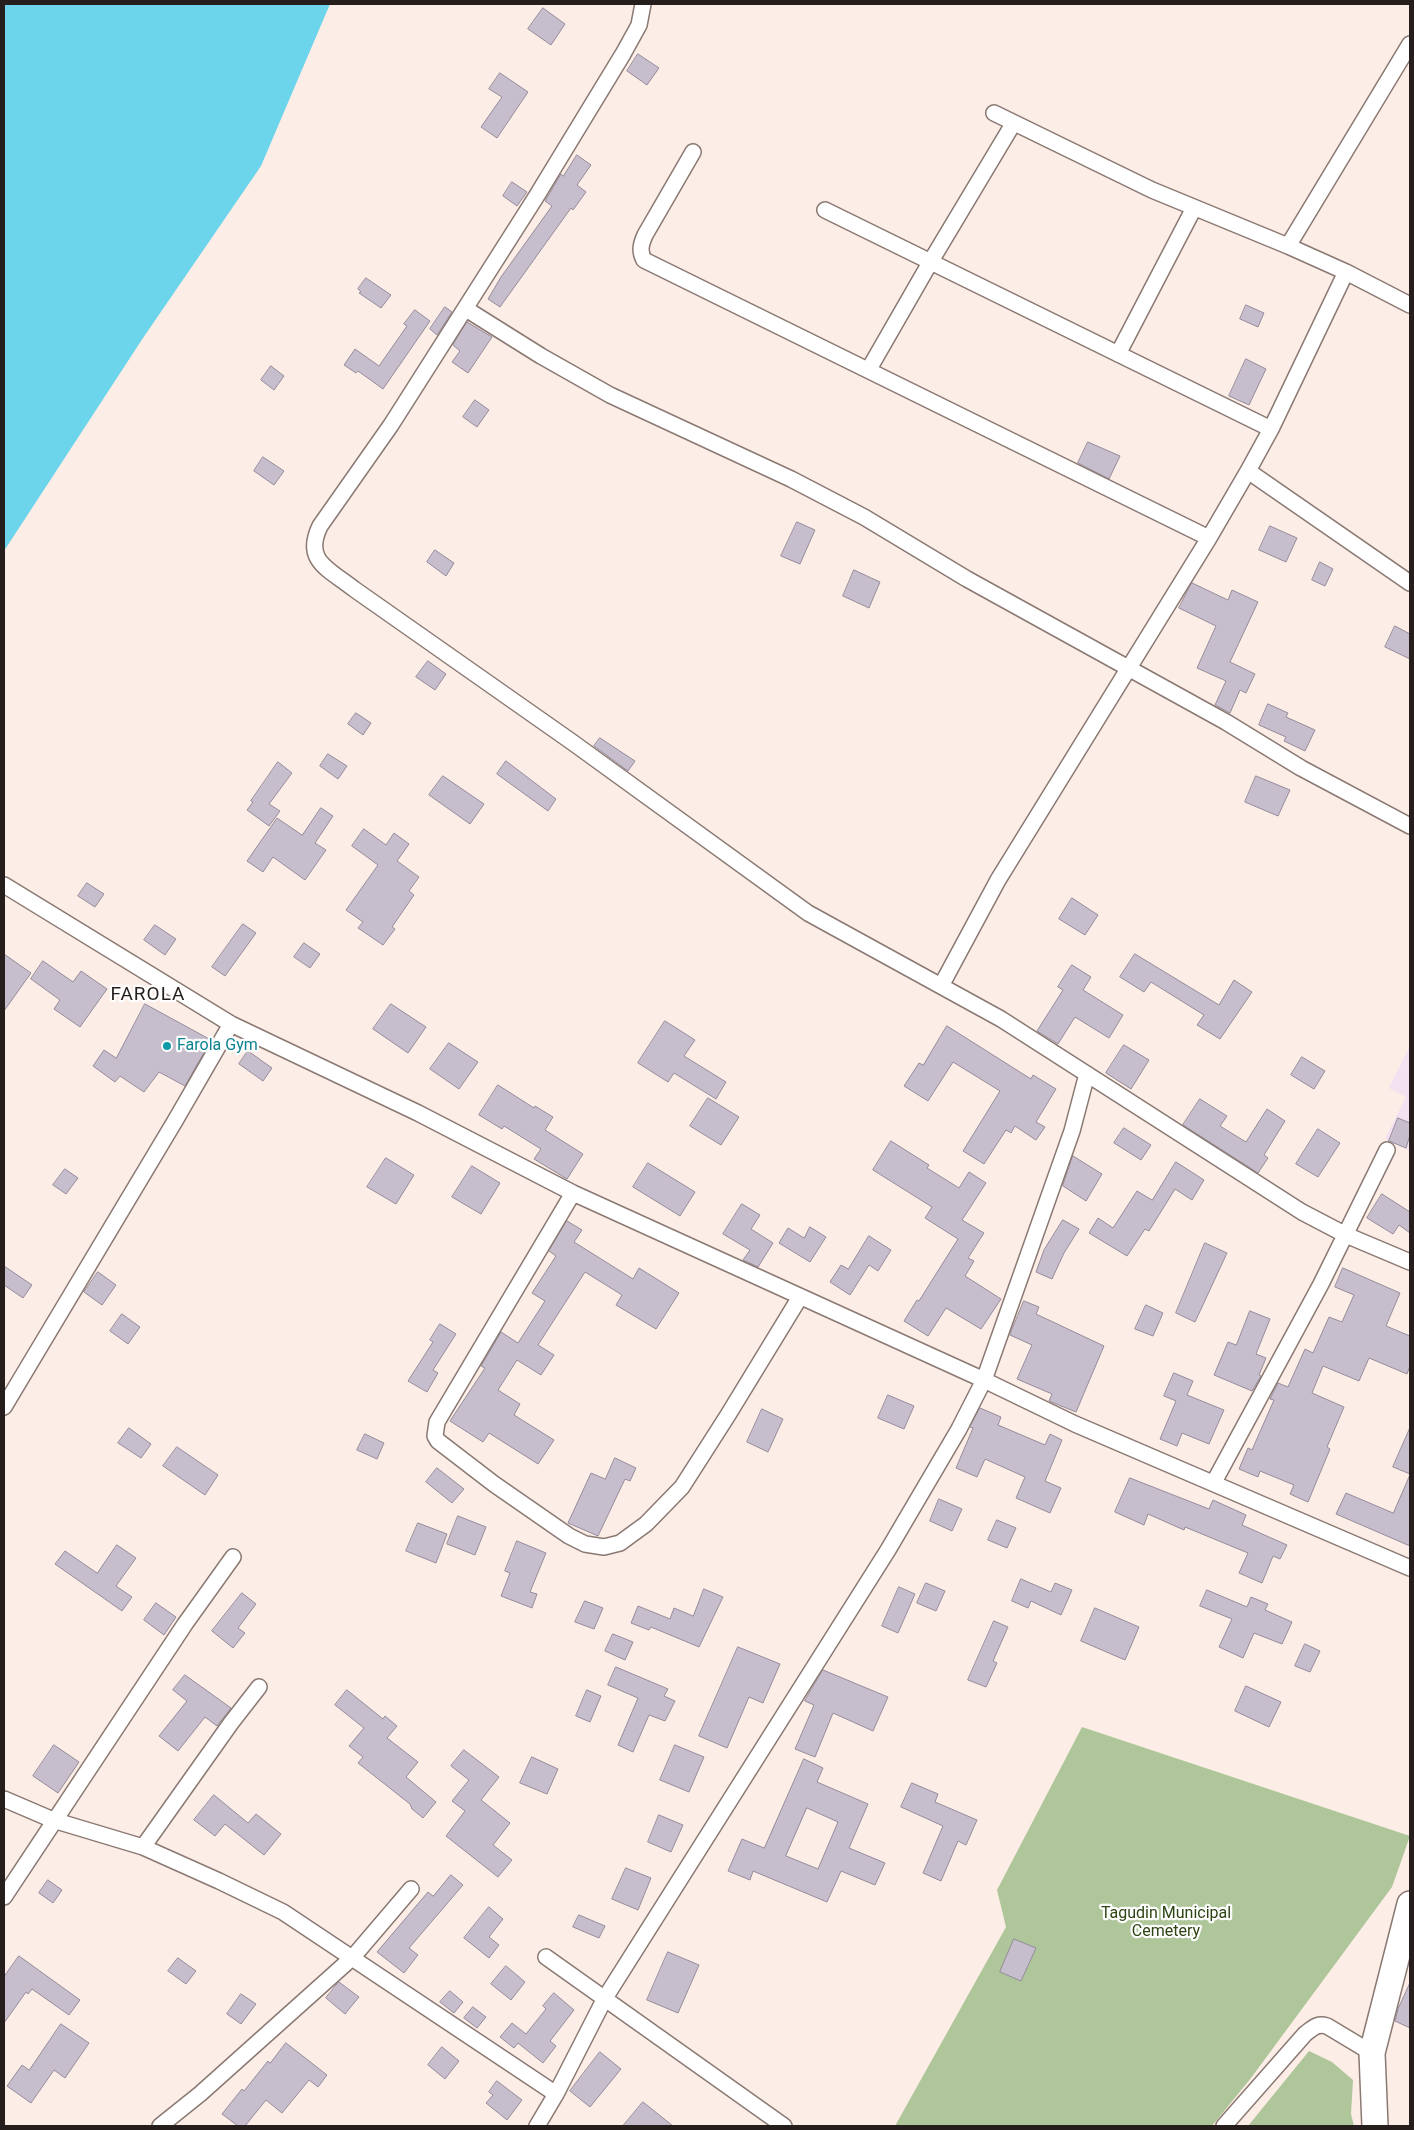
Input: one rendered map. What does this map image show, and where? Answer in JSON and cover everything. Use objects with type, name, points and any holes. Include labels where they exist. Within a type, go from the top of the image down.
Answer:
[{"type":"highway","points":[[1374,2126],[1372,2053],[1410,1904]]},
{"type":"street","points":[[643,4],[639,26],[623,54],[466,309],[391,426],[320,526],[314,539],[313,547],[320,562],[362,594],[808,912],[1001,1019],[1302,1212],[1346,1235],[1410,1262]]},
{"type":"street","points":[[1288,246],[1410,44]]},
{"type":"street","points":[[994,113],[1152,190],[1288,246],[1346,272],[1410,305]]},
{"type":"street","points":[[869,370],[931,261],[1014,124]]},
{"type":"street","points":[[693,152],[645,235],[641,245],[641,254],[644,260],[1210,538]]},
{"type":"street","points":[[1118,354],[1194,208]]},
{"type":"street","points":[[825,210],[1271,430]]},
{"type":"street","points":[[941,986],[998,880],[1210,538],[1271,430],[1346,272]]},
{"type":"street","points":[[466,309],[541,356],[610,395],[791,479],[864,517],[967,579],[1226,722],[1301,768],[1410,826]]},
{"type":"street","points":[[1248,471],[1410,583]]},
{"type":"street","points":[[4,885],[231,1024],[418,1113],[573,1193],[984,1380],[1075,1424],[1214,1482],[1410,1568]]},
{"type":"street","points":[[4,1407],[180,1113],[231,1024]]},
{"type":"street","points":[[537,2126],[556,2094],[605,1998],[930,1481],[984,1380],[1072,1131],[1087,1074]]},
{"type":"street","points":[[1214,1482],[1346,1235],[1387,1150]]},
{"type":"street","points":[[573,1193],[440,1417],[435,1428],[435,1436],[438,1441],[494,1484],[569,1536],[586,1544],[604,1547],[620,1543],[646,1524],[682,1487],[728,1416],[800,1297]]},
{"type":"street","points":[[4,1897],[53,1820],[185,1624],[233,1557]]},
{"type":"street","points":[[143,1847],[231,1723],[259,1687]]},
{"type":"street","points":[[4,1800],[53,1820],[143,1847],[282,1912],[556,2094]]},
{"type":"street","points":[[160,2126],[200,2094],[352,1957],[410,1889]]},
{"type":"street","points":[[546,1957],[784,2126]]},
{"type":"street","points":[[1224,2126],[1305,2034],[1316,2026],[1321,2024],[1327,2026],[1372,2053]]},
{"type":"shaded area","points":[[1410,1046],[1410,1151],[1385,1139],[1406,1097],[1389,1088]]},
{"type":"green space","name":"Tagudin Municipal Cemetery","points":[[1082,1727],[1410,1836],[1392,1887],[1251,2078],[1212,2126],[895,2126],[1006,1927],[997,1890]]},
{"type":"green space","points":[[1309,2051],[1332,2062],[1353,2080],[1351,2114],[1354,2126],[1248,2126]]},
{"type":"water","points":[[4,4],[330,4],[261,166],[143,338],[4,551]]},
{"type":"building","points":[[543,8],[565,24],[551,45],[528,29]]},
{"type":"building","points":[[638,54],[659,68],[647,85],[627,71]]},
{"type":"building","points":[[500,73],[528,92],[497,138],[481,127],[502,97],[489,89]]},
{"type":"building","points":[[577,155],[591,165],[577,185],[586,192],[573,210],[571,208],[500,307],[488,299],[501,277],[552,206],[545,201],[561,174],[563,176]]},
{"type":"building","points":[[512,182],[527,192],[517,206],[503,196]]},
{"type":"building","points":[[366,278],[391,295],[381,308],[359,293],[361,292],[358,289]]},
{"type":"building","points":[[1246,305],[1264,313],[1258,327],[1240,319]]},
{"type":"building","points":[[445,307],[452,312],[437,335],[430,329]]},
{"type":"building","points":[[415,310],[430,321],[383,389],[358,371],[356,373],[344,365],[355,349],[379,366],[407,326],[404,324]]},
{"type":"building","points":[[467,322],[492,337],[468,373],[452,362],[460,351],[453,345]]},
{"type":"building","points":[[1246,359],[1266,369],[1249,405],[1229,396]]},
{"type":"building","points":[[271,366],[284,376],[274,390],[261,380]]},
{"type":"building","points":[[475,400],[489,410],[477,427],[463,417]]},
{"type":"building","points":[[1088,442],[1120,456],[1109,479],[1078,463]]},
{"type":"building","points":[[263,457],[284,471],[274,485],[254,471]]},
{"type":"building","points":[[797,522],[815,530],[800,564],[781,556]]},
{"type":"building","points":[[1270,526],[1297,538],[1286,562],[1259,550]]},
{"type":"building","points":[[435,550],[454,563],[446,576],[427,562]]},
{"type":"building","points":[[1320,562],[1333,569],[1325,586],[1312,580]]},
{"type":"building","points":[[854,570],[880,582],[869,608],[843,596]]},
{"type":"building","points":[[1192,583],[1228,600],[1232,590],[1258,602],[1230,662],[1255,674],[1246,693],[1240,690],[1230,713],[1215,705],[1226,681],[1197,668],[1216,626],[1179,608]]},
{"type":"building","points":[[1395,626],[1410,634],[1410,659],[1385,647]]},
{"type":"building","points":[[428,661],[446,674],[435,690],[416,677]]},
{"type":"building","points":[[1268,704],[1288,713],[1286,717],[1315,730],[1305,751],[1284,741],[1286,737],[1259,725]]},
{"type":"building","points":[[356,713],[371,723],[363,735],[348,724]]},
{"type":"building","points":[[600,738],[635,761],[628,771],[594,746]]},
{"type":"building","points":[[328,754],[347,766],[338,779],[320,766]]},
{"type":"building","points":[[506,761],[556,799],[548,811],[497,774]]},
{"type":"building","points":[[278,762],[292,773],[269,804],[280,811],[269,826],[247,810],[253,802],[251,801]]},
{"type":"building","points":[[443,776],[484,804],[470,824],[429,795]]},
{"type":"building","points":[[1256,776],[1290,790],[1278,816],[1245,802]]},
{"type":"building","points":[[321,808],[333,816],[315,843],[326,850],[305,880],[273,857],[263,872],[247,861],[277,818],[302,835]]},
{"type":"building","points":[[364,829],[386,845],[394,833],[409,844],[397,861],[419,877],[409,891],[414,895],[392,927],[395,929],[383,945],[358,928],[363,922],[346,910],[378,865],[352,846]]},
{"type":"building","points":[[87,883],[104,894],[95,907],[78,896]]},
{"type":"building","points":[[1072,898],[1098,915],[1085,935],[1059,919]]},
{"type":"building","points":[[243,924],[256,933],[225,976],[212,967]]},
{"type":"building","points":[[155,925],[176,939],[165,955],[144,940]]},
{"type":"building","points":[[304,943],[320,954],[310,968],[294,957]]},
{"type":"building","points":[[4,954],[31,973],[4,1011]]},
{"type":"building","points":[[1135,954],[1219,1005],[1234,980],[1252,992],[1220,1039],[1197,1025],[1204,1015],[1151,982],[1144,992],[1120,977]]},
{"type":"building","points":[[43,961],[73,982],[81,971],[107,989],[80,1027],[54,1009],[60,1000],[31,979]]},
{"type":"building","points":[[1072,965],[1091,977],[1083,990],[1123,1015],[1109,1038],[1075,1017],[1058,1044],[1037,1031],[1063,990],[1058,987]]},
{"type":"building","name":"Farola Gym","points":[[145,1004],[211,1040],[185,1086],[159,1072],[144,1092],[120,1076],[115,1082],[93,1066],[104,1050],[116,1058]]},
{"type":"building","points":[[391,1004],[426,1027],[408,1053],[373,1029]]},
{"type":"building","points":[[665,1021],[695,1040],[684,1056],[726,1082],[716,1099],[674,1073],[668,1082],[638,1063]]},
{"type":"building","points":[[947,1026],[1031,1079],[1033,1075],[1056,1089],[1036,1122],[1045,1127],[1036,1140],[1015,1126],[1011,1133],[1006,1130],[984,1164],[963,1151],[1000,1091],[953,1062],[928,1101],[904,1086],[919,1063],[923,1065]]},
{"type":"building","points":[[449,1043],[478,1062],[459,1089],[430,1069]]},
{"type":"building","points":[[1124,1045],[1149,1060],[1131,1089],[1106,1073]]},
{"type":"building","points":[[248,1051],[272,1068],[263,1081],[239,1064]]},
{"type":"building","points":[[1302,1057],[1325,1071],[1314,1089],[1291,1075]]},
{"type":"building","points":[[498,1085],[534,1108],[535,1106],[553,1117],[545,1130],[583,1154],[567,1179],[534,1159],[541,1149],[504,1126],[502,1129],[479,1115]]},
{"type":"building","points":[[708,1098],[739,1117],[721,1145],[690,1126]]},
{"type":"building","points":[[1200,1099],[1227,1116],[1220,1126],[1246,1142],[1267,1109],[1285,1121],[1264,1155],[1268,1158],[1258,1173],[1183,1125]]},
{"type":"building","points":[[1398,1118],[1410,1123],[1410,1135],[1406,1148],[1389,1141]]},
{"type":"building","points":[[1124,1128],[1151,1145],[1141,1160],[1114,1143]]},
{"type":"building","points":[[1318,1129],[1340,1143],[1318,1177],[1296,1164]]},
{"type":"building","points":[[891,1141],[929,1165],[927,1168],[959,1188],[969,1172],[986,1183],[962,1220],[984,1233],[968,1258],[974,1261],[965,1276],[1001,1299],[981,1329],[946,1308],[928,1336],[904,1321],[917,1300],[919,1301],[958,1239],[925,1218],[932,1207],[873,1170]]},
{"type":"building","points":[[1073,1156],[1102,1174],[1086,1201],[1063,1186]]},
{"type":"building","points":[[386,1158],[414,1175],[396,1204],[367,1187]]},
{"type":"building","points":[[1176,1162],[1204,1180],[1192,1200],[1175,1189],[1149,1231],[1145,1229],[1127,1256],[1089,1233],[1098,1218],[1113,1228],[1137,1191],[1152,1200]]},
{"type":"building","points":[[648,1163],[695,1192],[680,1216],[633,1187]]},
{"type":"building","points":[[472,1166],[500,1183],[481,1214],[452,1197]]},
{"type":"building","points":[[65,1169],[78,1178],[66,1194],[53,1185]]},
{"type":"building","points":[[1382,1194],[1410,1212],[1410,1233],[1399,1225],[1393,1234],[1367,1218]]},
{"type":"building","points":[[742,1204],[760,1215],[751,1229],[773,1243],[758,1267],[743,1260],[750,1250],[723,1234]]},
{"type":"building","points":[[1063,1220],[1079,1229],[1064,1253],[1052,1279],[1036,1272],[1044,1250]]},
{"type":"building","points":[[567,1221],[582,1230],[574,1242],[633,1279],[639,1268],[679,1293],[656,1329],[616,1305],[622,1295],[585,1272],[538,1345],[554,1355],[541,1375],[517,1360],[498,1390],[520,1404],[514,1415],[554,1440],[538,1464],[489,1433],[483,1442],[450,1421],[485,1368],[481,1366],[501,1332],[518,1343],[545,1301],[532,1293],[556,1256],[549,1251]]},
{"type":"building","points":[[810,1227],[826,1237],[810,1262],[779,1243],[788,1228],[804,1238]]},
{"type":"building","points":[[869,1236],[891,1250],[878,1271],[869,1265],[850,1295],[830,1282],[841,1265],[848,1269]]},
{"type":"building","points":[[1205,1243],[1227,1253],[1195,1322],[1176,1313]]},
{"type":"building","points":[[4,1266],[32,1285],[23,1298],[4,1285]]},
{"type":"building","points":[[1343,1268],[1400,1293],[1386,1326],[1410,1336],[1410,1366],[1407,1374],[1369,1358],[1359,1381],[1323,1366],[1312,1393],[1344,1407],[1327,1447],[1330,1449],[1308,1502],[1290,1494],[1294,1485],[1260,1471],[1258,1477],[1239,1469],[1248,1448],[1252,1450],[1274,1400],[1270,1399],[1278,1383],[1288,1387],[1305,1349],[1313,1353],[1329,1317],[1342,1322],[1354,1295],[1335,1287]]},
{"type":"building","points":[[98,1272],[116,1285],[102,1305],[84,1292]]},
{"type":"building","points":[[1024,1301],[1039,1307],[1036,1314],[1104,1346],[1076,1412],[1049,1401],[1052,1394],[1017,1379],[1032,1345],[1010,1335]]},
{"type":"building","points":[[1146,1305],[1163,1313],[1153,1336],[1135,1329]]},
{"type":"building","points":[[1250,1311],[1270,1319],[1256,1354],[1266,1358],[1259,1375],[1261,1376],[1252,1391],[1214,1375],[1228,1342],[1236,1345]]},
{"type":"building","points":[[122,1314],[140,1327],[128,1344],[110,1331]]},
{"type":"building","points":[[440,1324],[456,1334],[433,1370],[438,1373],[427,1392],[408,1381],[433,1342],[430,1340]]},
{"type":"building","points":[[1174,1373],[1193,1381],[1187,1395],[1224,1410],[1209,1444],[1182,1433],[1177,1446],[1160,1439],[1176,1401],[1164,1396]]},
{"type":"building","points":[[888,1395],[914,1406],[904,1429],[878,1418]]},
{"type":"building","points":[[980,1408],[1001,1417],[998,1425],[1045,1445],[1050,1434],[1062,1440],[1045,1481],[1061,1488],[1050,1513],[1016,1498],[1025,1477],[985,1459],[977,1477],[956,1468],[973,1428],[970,1427]]},
{"type":"building","points":[[762,1409],[783,1419],[768,1452],[747,1442]]},
{"type":"building","points":[[129,1428],[151,1444],[141,1458],[118,1443]]},
{"type":"building","points":[[1410,1428],[1410,1474],[1393,1467]]},
{"type":"building","points":[[365,1434],[384,1443],[377,1459],[357,1450]]},
{"type":"building","points":[[177,1447],[218,1475],[205,1495],[163,1466]]},
{"type":"building","points":[[615,1458],[636,1468],[630,1481],[625,1479],[598,1536],[568,1523],[591,1473],[605,1479]]},
{"type":"building","points":[[437,1468],[464,1489],[452,1503],[426,1482]]},
{"type":"building","points":[[1410,1475],[1410,1546],[1336,1514],[1346,1493],[1393,1513]]},
{"type":"building","points":[[1130,1478],[1209,1509],[1213,1500],[1246,1515],[1242,1525],[1287,1545],[1280,1559],[1273,1556],[1262,1583],[1239,1573],[1248,1553],[1185,1527],[1184,1530],[1148,1514],[1144,1525],[1115,1512]]},
{"type":"building","points":[[939,1499],[962,1509],[952,1531],[930,1521]]},
{"type":"building","points":[[458,1516],[486,1527],[475,1555],[447,1544]]},
{"type":"building","points":[[997,1520],[1016,1528],[1007,1548],[988,1540]]},
{"type":"building","points":[[418,1523],[447,1534],[436,1563],[406,1551]]},
{"type":"building","points":[[517,1541],[546,1553],[530,1592],[537,1594],[532,1608],[501,1596],[510,1573],[505,1571]]},
{"type":"building","points":[[117,1545],[136,1558],[116,1586],[132,1597],[122,1611],[55,1564],[65,1551],[97,1573]]},
{"type":"building","points":[[1021,1579],[1051,1592],[1055,1583],[1072,1590],[1061,1615],[1031,1601],[1028,1608],[1012,1601]]},
{"type":"building","points":[[926,1583],[945,1591],[936,1611],[917,1603]]},
{"type":"building","points":[[899,1587],[915,1594],[898,1633],[882,1626]]},
{"type":"building","points":[[704,1589],[723,1597],[699,1647],[651,1627],[649,1630],[631,1623],[638,1606],[670,1619],[674,1608],[693,1616]]},
{"type":"building","points":[[1207,1590],[1247,1607],[1251,1597],[1268,1604],[1265,1610],[1292,1622],[1282,1644],[1254,1633],[1243,1658],[1219,1647],[1232,1619],[1200,1606]]},
{"type":"building","points":[[242,1593],[256,1604],[238,1628],[245,1633],[233,1648],[212,1631]]},
{"type":"building","points":[[585,1601],[603,1608],[594,1629],[575,1622]]},
{"type":"building","points":[[156,1603],[176,1617],[164,1635],[144,1620]]},
{"type":"building","points":[[1095,1608],[1139,1627],[1125,1660],[1081,1641]]},
{"type":"building","points":[[994,1621],[1008,1627],[993,1661],[997,1663],[986,1687],[968,1680]]},
{"type":"building","points":[[613,1634],[633,1642],[625,1660],[605,1651]]},
{"type":"building","points":[[1305,1644],[1320,1651],[1310,1672],[1295,1666]]},
{"type":"building","points":[[738,1647],[780,1664],[763,1703],[749,1697],[727,1748],[699,1736]]},
{"type":"building","points":[[616,1667],[668,1689],[664,1696],[675,1701],[665,1721],[649,1715],[633,1752],[618,1745],[638,1698],[608,1685]]},
{"type":"building","points":[[823,1670],[888,1697],[873,1731],[833,1713],[815,1757],[795,1749],[814,1705],[805,1701]]},
{"type":"building","points":[[185,1675],[231,1708],[217,1726],[205,1717],[178,1751],[159,1736],[187,1701],[173,1690]]},
{"type":"building","points":[[1246,1686],[1281,1702],[1269,1727],[1235,1711]]},
{"type":"building","points":[[347,1690],[383,1719],[385,1716],[397,1726],[387,1738],[418,1762],[406,1777],[436,1802],[423,1818],[412,1809],[410,1804],[358,1763],[363,1757],[349,1746],[364,1728],[335,1705]]},
{"type":"building","points":[[587,1690],[601,1696],[590,1722],[576,1716]]},
{"type":"building","points":[[54,1745],[79,1762],[58,1793],[33,1776]]},
{"type":"building","points":[[675,1745],[704,1757],[689,1792],[660,1780]]},
{"type":"building","points":[[464,1750],[499,1777],[481,1800],[510,1823],[493,1845],[512,1860],[498,1877],[446,1836],[465,1811],[452,1801],[469,1780],[451,1766]]},
{"type":"building","points":[[532,1757],[558,1769],[547,1794],[520,1783]]},
{"type":"building","points":[[804,1759],[823,1768],[817,1782],[868,1804],[849,1848],[885,1863],[875,1885],[841,1871],[827,1902],[753,1871],[750,1880],[728,1871],[742,1839],[764,1848]],"holes":[[[807,1808],[838,1822],[818,1869],[786,1856]]]},
{"type":"building","points":[[912,1783],[938,1794],[935,1802],[977,1820],[966,1845],[958,1841],[941,1881],[923,1873],[943,1826],[901,1807]]},
{"type":"building","points":[[214,1795],[248,1823],[256,1814],[281,1834],[264,1855],[225,1824],[215,1836],[194,1820]]},
{"type":"building","points":[[659,1815],[683,1825],[671,1852],[648,1842]]},
{"type":"building","points":[[626,1868],[651,1878],[638,1910],[612,1899]]},
{"type":"building","points":[[451,1875],[463,1885],[409,1948],[418,1955],[404,1973],[377,1952],[428,1892],[433,1896]]},
{"type":"building","points":[[48,1880],[62,1890],[53,1903],[39,1893]]},
{"type":"building","points":[[489,1907],[503,1919],[489,1937],[499,1945],[489,1958],[464,1938]]},
{"type":"building","points":[[579,1915],[605,1926],[599,1938],[573,1927]]},
{"type":"building","points":[[1014,1939],[1036,1948],[1021,1981],[1000,1972]]},
{"type":"building","points":[[668,1952],[699,1965],[678,2013],[647,2000]]},
{"type":"building","points":[[19,1956],[80,2000],[69,2015],[32,1989],[28,1994],[26,1992],[4,2023],[4,1977]]},
{"type":"building","points":[[178,1958],[196,1971],[186,1984],[168,1971]]},
{"type":"building","points":[[506,1966],[525,1982],[511,2000],[491,1984]]},
{"type":"building","points":[[339,1982],[359,1997],[345,2014],[326,1998]]},
{"type":"building","points":[[1410,1983],[1410,2028],[1395,2021],[1398,2009]]},
{"type":"building","points":[[450,1991],[463,2002],[454,2013],[440,2002]]},
{"type":"building","points":[[554,1993],[574,2010],[550,2041],[556,2046],[543,2063],[518,2043],[514,2048],[500,2037],[512,2023],[526,2034],[546,2009],[543,2006]]},
{"type":"building","points":[[241,1994],[256,2004],[241,2024],[227,2014]]},
{"type":"building","points":[[473,2007],[486,2017],[477,2028],[464,2018]]},
{"type":"building","points":[[61,2024],[89,2043],[65,2078],[54,2070],[31,2103],[7,2086],[22,2065],[29,2070]]},
{"type":"building","points":[[286,2043],[327,2075],[318,2087],[309,2080],[282,2113],[266,2100],[245,2126],[238,2126],[222,2114],[242,2089],[244,2091],[268,2061],[270,2063]]},
{"type":"building","points":[[442,2047],[459,2061],[445,2079],[428,2065]]},
{"type":"building","points":[[600,2052],[621,2069],[590,2107],[570,2091]]},
{"type":"building","points":[[497,2081],[522,2100],[507,2120],[486,2103],[493,2095],[489,2092]]},
{"type":"building","points":[[643,2102],[673,2126],[623,2126]]},
{"type":"place","name":"Farola Gym","points":[[167,1046]]},
{"type":"district","name":"FAROLA","points":[[148,995]]}]
